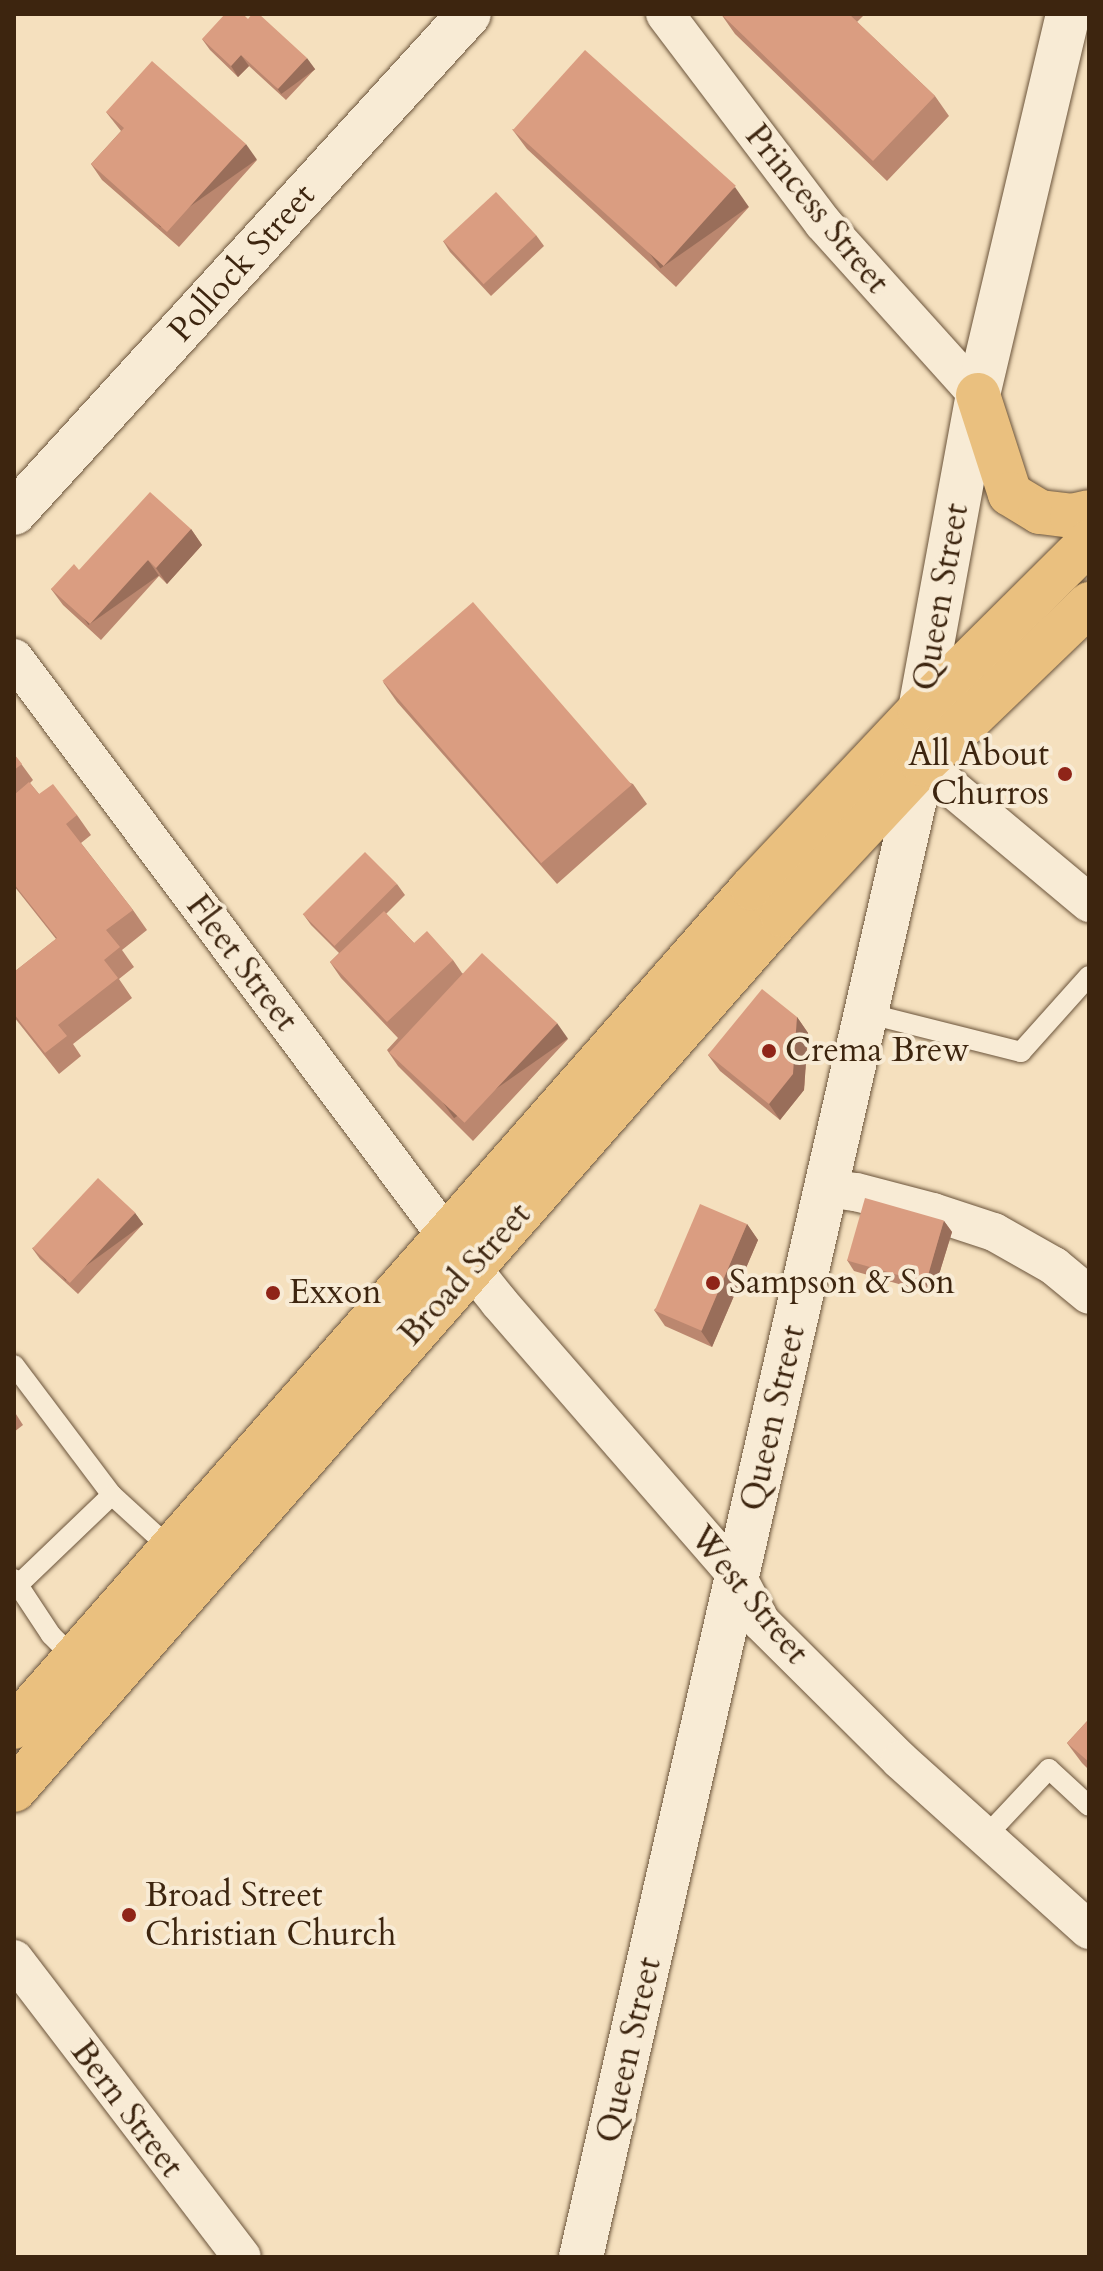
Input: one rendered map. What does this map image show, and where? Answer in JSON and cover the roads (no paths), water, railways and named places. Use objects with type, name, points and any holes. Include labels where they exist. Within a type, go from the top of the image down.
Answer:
[{"type":"main road","points":[[978,395],[1010,494],[1040,512],[1072,516],[1089,512]]},
{"type":"main road","name":"Broad Street","points":[[14,1790],[460,1252],[752,888],[920,710],[1089,542]]},
{"type":"main road","name":"Broad Street","points":[[14,1727],[170,1548],[460,1252],[923,764],[1089,604]]},
{"type":"street","name":"Pollock Street","points":[[14,513],[469,14]]},
{"type":"street","name":"Princess Street","points":[[665,14],[823,223],[978,395]]},
{"type":"street","name":"Queen Street","points":[[581,2257],[923,764],[920,710],[978,395],[1068,14]]},
{"type":"street","name":"Fleet Street","points":[[14,658],[460,1252]]},
{"type":"street","points":[[923,764],[1089,903]]},
{"type":"street","points":[[826,1188],[918,1208],[994,1232],[1054,1266],[1089,1295]]},
{"type":"street","name":"West Street","points":[[460,1252],[737,1576],[761,1622],[900,1760],[1089,1930]]},
{"type":"street","name":"Bern Street","points":[[14,1959],[242,2257]]},
{"type":"lane","points":[[866,1013],[1021,1052],[1089,976]]},
{"type":"lane","points":[[14,1365],[112,1495],[170,1548]]},
{"type":"lane","points":[[74,1658],[51,1635],[16,1582],[112,1495]]},
{"type":"lane","points":[[986,1836],[1049,1769],[1089,1806]]},
{"type":"place","name":"All About Churros","points":[[1065,774]]},
{"type":"place","name":"Crema Brew","points":[[769,1051]]},
{"type":"place","name":"Sampson & Son","points":[[713,1283]]},
{"type":"place","name":"Exxon","points":[[273,1293]]},
{"type":"place","name":"Broad Street Christian Church","points":[[129,1915]]}]
